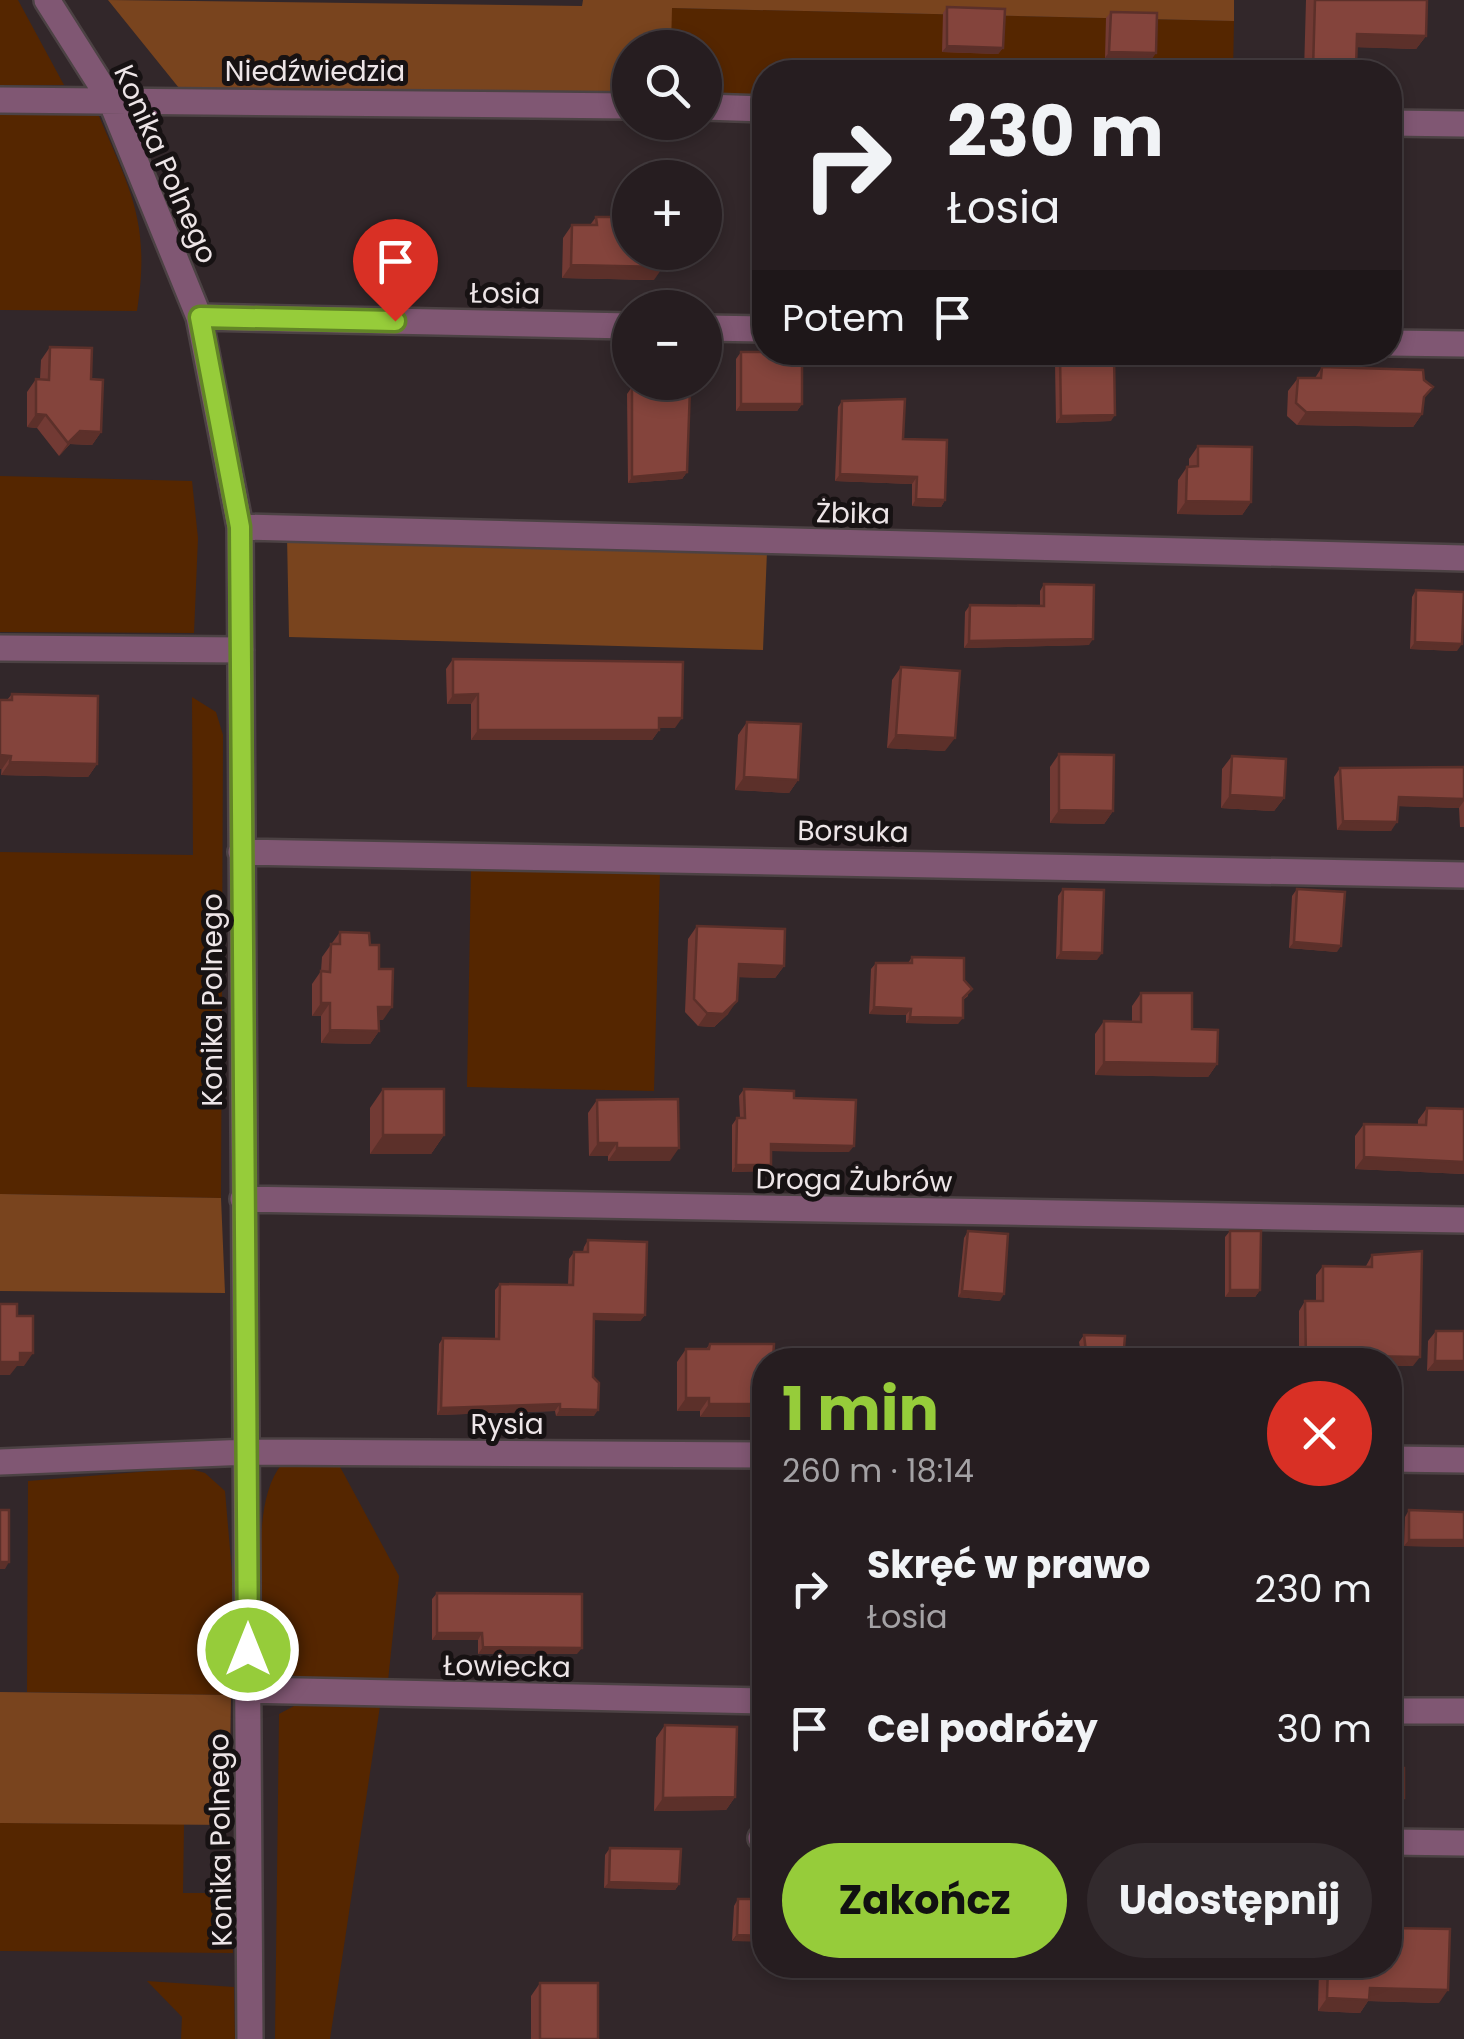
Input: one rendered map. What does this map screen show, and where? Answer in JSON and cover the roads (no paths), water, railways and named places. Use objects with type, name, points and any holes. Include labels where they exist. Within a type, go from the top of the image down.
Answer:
[{"type":"street","name":"Konika Polnego","points":[[47,0],[111,102],[200,317],[240,527],[250,2039]]},
{"type":"street","name":"Niedźwiedzia","points":[[0,100],[612,106]]},
{"type":"street","points":[[722,108],[752,109]]},
{"type":"street","points":[[1402,123],[1464,124]]},
{"type":"street","name":"Łosia","points":[[200,317],[612,326]]},
{"type":"street","points":[[722,328],[752,329]]},
{"type":"street","points":[[1402,343],[1464,344]]},
{"type":"street","name":"Żbika","points":[[240,527],[1464,558]]},
{"type":"street","points":[[0,648],[241,650]]},
{"type":"street","name":"Borsuka","points":[[241,852],[1464,875]]},
{"type":"street","name":"Droga Żubrów","points":[[244,1199],[1464,1220]]},
{"type":"street","name":"Rysia","points":[[0,1462],[249,1452],[752,1456]]},
{"type":"street","points":[[1402,1460],[1464,1460]]},
{"type":"street","name":"Łowiecka","points":[[248,1690],[752,1701]]},
{"type":"street","points":[[1402,1711],[1464,1711]]},
{"type":"street","points":[[1402,1842],[1464,1842]]}]
